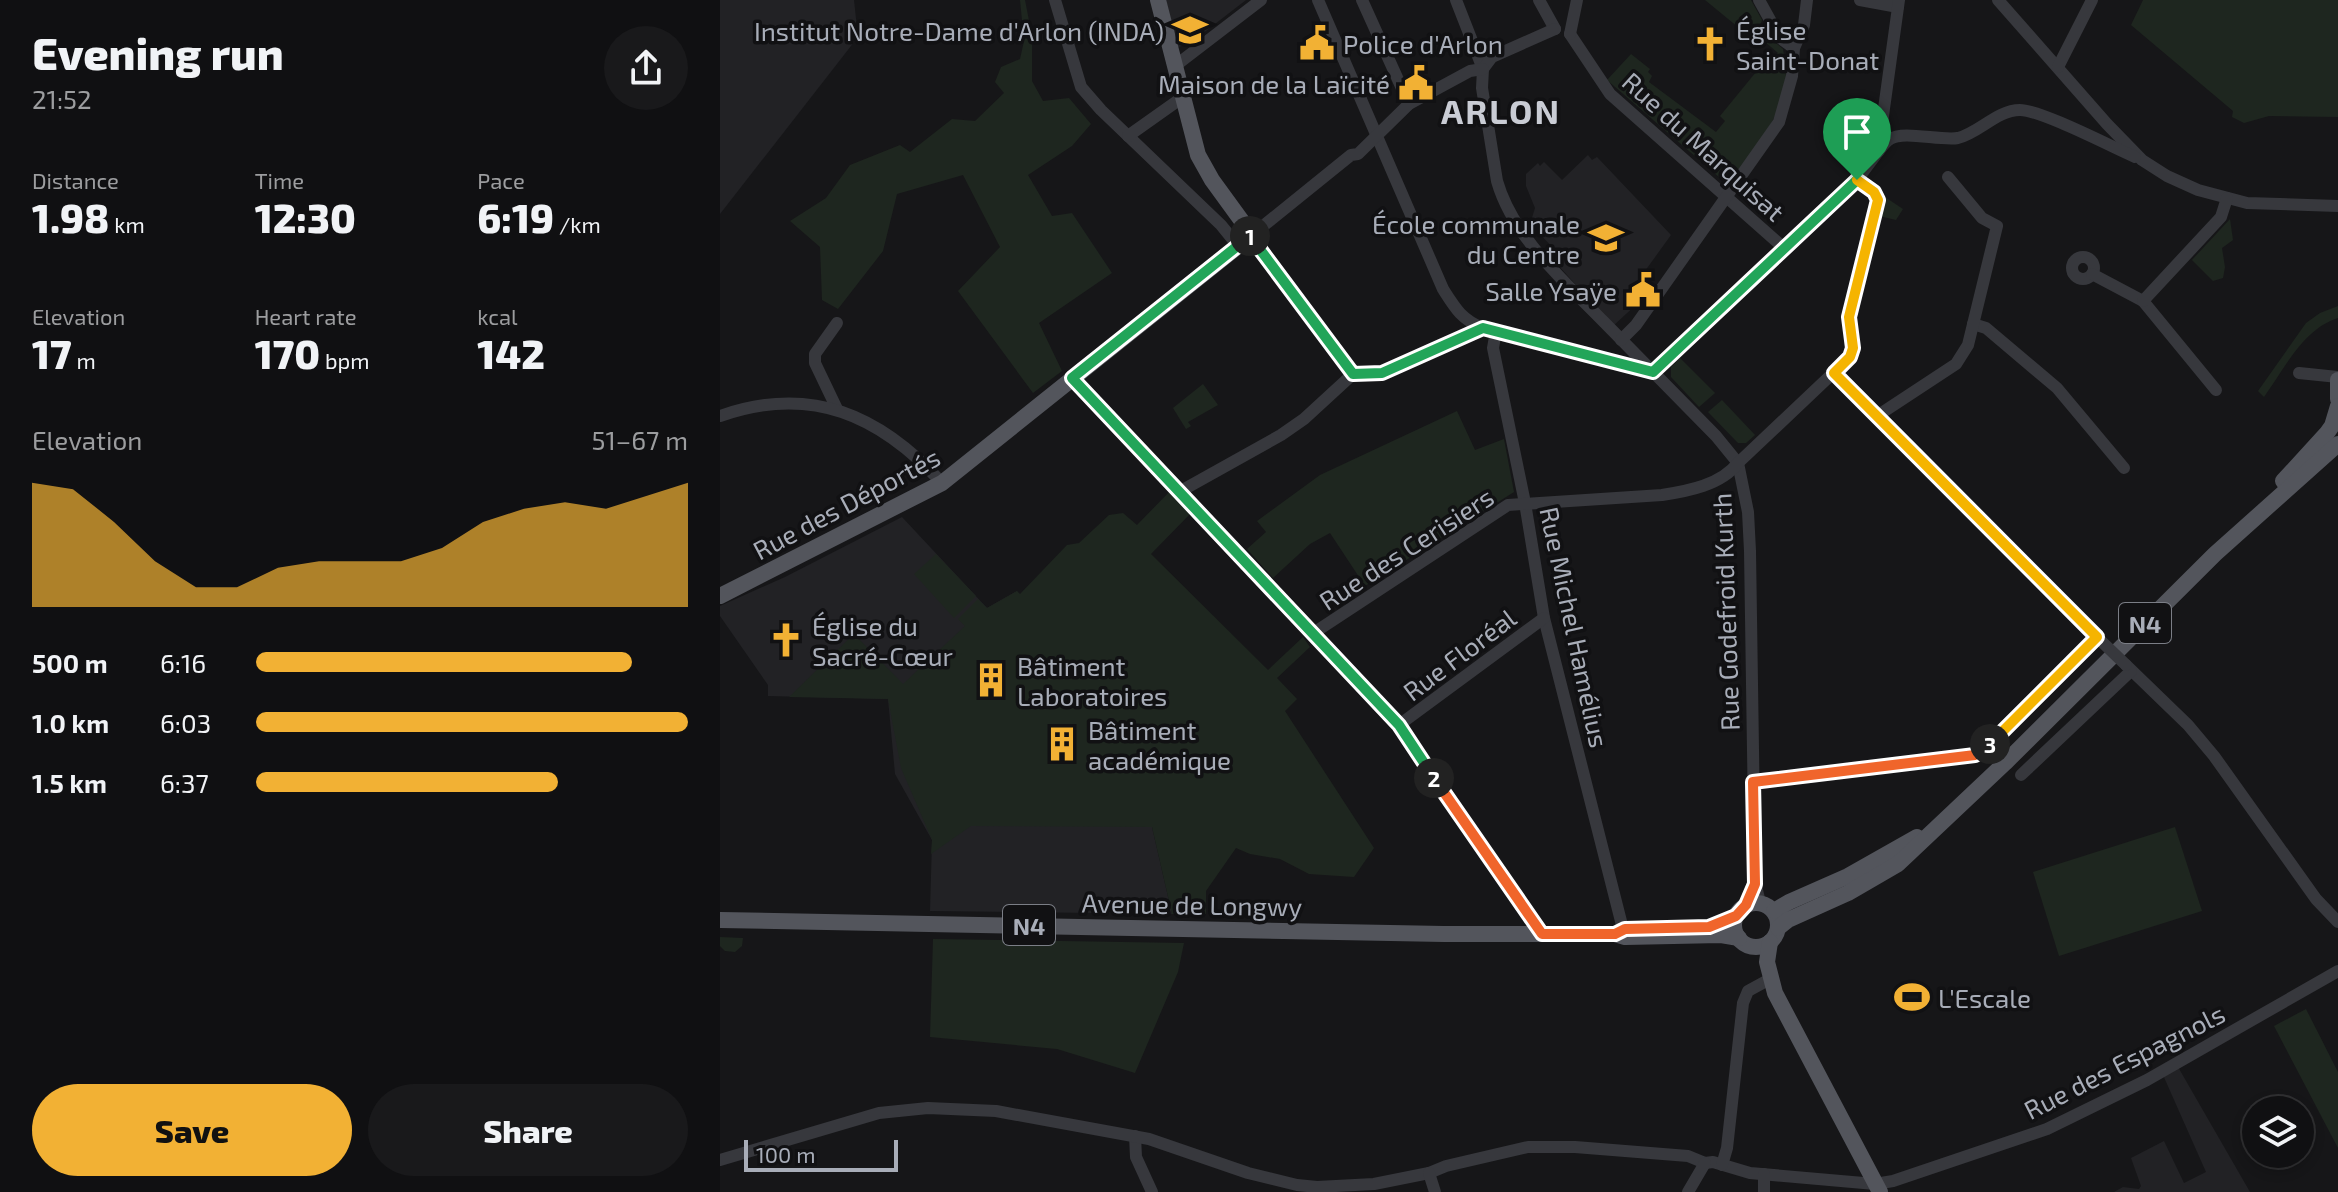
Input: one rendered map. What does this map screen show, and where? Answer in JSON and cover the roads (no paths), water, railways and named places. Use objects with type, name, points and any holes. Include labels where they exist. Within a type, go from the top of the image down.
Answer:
[{"type":"main road","points":[[1158,0],[1198,155],[1235,213],[1245,240]]},
{"type":"main road","name":"Rue des Déportés","points":[[720,596],[942,483],[1245,240]]},
{"type":"main road","points":[[2338,379],[2338,399]]},
{"type":"main road","name":"N4","points":[[2215,554],[2327,433],[2338,406]]},
{"type":"main road","name":"N4","points":[[2215,554],[2338,444]]},
{"type":"main road","name":"Avenue de Longwy","points":[[1774,935],[1795,916],[1848,893],[1898,864],[2215,554]]},
{"type":"main road","name":"Avenue de Longwy","points":[[1622,934],[1709,927],[1754,908],[1789,902],[1848,876],[1939,825]]},
{"type":"main road","points":[[1770,979],[1767,962],[1774,935],[1754,908],[1734,927],[1770,979],[1878,1188]]},
{"type":"main road","name":"Avenue de Longwy","points":[[720,920],[1444,934],[1721,935],[1744,942]]},
{"type":"main road","name":"N4","points":[[1744,942],[1764,946],[1774,935]]},
{"type":"street","points":[[1055,0],[1081,87],[1221,225],[1245,240],[1353,374]]},
{"type":"street","points":[[1175,66],[1261,0]]},
{"type":"street","points":[[1318,0],[1443,289],[1457,312],[1467,322],[1490,330],[1653,372],[1857,180],[1891,137],[1959,138],[2003,114],[2020,110],[2042,116],[2142,160],[2167,176],[2227,198],[2247,203],[2338,206]]},
{"type":"street","points":[[1362,0],[1409,104]]},
{"type":"street","name":"Rue Godefroid Kurth","points":[[1456,0],[1483,69],[1482,88],[1497,181],[1511,216],[1566,283],[1716,436],[1738,463],[1748,512],[1750,551],[1754,908]]},
{"type":"street","points":[[1539,0],[1555,29],[1570,34],[1577,0]]},
{"type":"street","points":[[1759,0],[1780,38],[1794,48]]},
{"type":"street","points":[[1621,340],[1636,325],[1779,122],[1792,76],[1794,48],[1804,25],[1807,0]]},
{"type":"street","points":[[1860,0],[1899,4],[1878,152]]},
{"type":"street","points":[[1998,0],[2142,160]]},
{"type":"street","points":[[2058,67],[2092,0]]},
{"type":"street","name":"Rue des Déportés","points":[[1245,240],[1351,155],[1358,154],[1409,104],[1470,71],[1483,69],[1492,57],[1555,29]]},
{"type":"street","name":"Rue du Marquisat","points":[[1570,34],[1610,94],[1784,248]]},
{"type":"street","points":[[1128,136],[1183,97]]},
{"type":"street","points":[[1351,155],[1367,140],[1369,117]]},
{"type":"street","points":[[2094,139],[2107,124]]},
{"type":"street","points":[[1877,416],[1956,364],[1968,345],[1997,226],[1982,218],[1948,177]]},
{"type":"street","name":"Rue des Cerisiers","points":[[1312,634],[1508,505],[1678,492],[1728,477],[1738,463],[1850,357],[1853,348],[1849,317],[1878,200],[1874,192],[1857,180]]},
{"type":"street","points":[[2143,301],[2221,217],[2227,198]]},
{"type":"street","points":[[1221,225],[1231,223],[1235,213]]},
{"type":"street","points":[[2092,274],[2143,301],[2216,390]]},
{"type":"street","points":[[837,323],[815,354],[815,363],[837,409]]},
{"type":"street","points":[[1973,324],[1986,328],[2057,388],[2124,468]]},
{"type":"street","points":[[1179,492],[1281,435],[1304,419],[1353,374],[1382,373],[1490,330]]},
{"type":"street","name":"Rue Michel Hamélius","points":[[1490,330],[1525,503],[1544,618],[1622,934]]},
{"type":"street","points":[[1834,373],[2188,725],[2214,756],[2316,899],[2338,922]]},
{"type":"street","points":[[2299,373],[2338,379]]},
{"type":"street","points":[[1072,378],[1399,725],[1542,934]]},
{"type":"street","points":[[720,416],[774,405],[802,404],[837,409],[855,415],[904,446],[942,483]]},
{"type":"street","name":"Rue Floréal","points":[[1399,725],[1544,618]]},
{"type":"street","points":[[1753,782],[1979,753],[2098,638]]},
{"type":"street","points":[[2021,775],[2129,668]]},
{"type":"street","name":"Rue des Espagnols","points":[[720,1160],[879,1113],[912,1109],[996,1111],[1135,1136],[1248,1173],[1297,1185],[1359,1186],[1429,1173],[1454,1164],[1538,1146],[1688,1156],[1735,1171],[1878,1188],[2047,1129],[2147,1080],[2338,971]]},
{"type":"street","points":[[1722,1165],[1727,1148],[1743,1003],[1748,991],[1770,979]]},
{"type":"street","points":[[1135,1136],[1136,1157],[1152,1192]]},
{"type":"street","points":[[1688,1192],[1705,1163]]},
{"type":"street","points":[[1429,1173],[1435,1192]]},
{"type":"street","points":[[1764,1174],[1764,1192]]},
{"type":"place","name":"Institut Notre-Dame d'Arlon (INDA)","points":[[1190,30]]},
{"type":"place","name":"Police d'Arlon","points":[[1317,43]]},
{"type":"place","name":"Église Saint-Donat","points":[[1710,44]]},
{"type":"place","name":"Maison de la Laïcité","points":[[1416,83]]},
{"type":"place","name":"École communale du Centre","points":[[1606,238]]},
{"type":"place","name":"Salle Ysaÿe","points":[[1643,290]]},
{"type":"place","name":"Église du Sacré-Cœur","points":[[786,640]]},
{"type":"place","name":"Bâtiment Laboratoires","points":[[991,680]]},
{"type":"place","name":"Bâtiment académique","points":[[1062,744]]},
{"type":"place","name":"L'Escale","points":[[1912,997]]},
{"type":"district","name":"ARLON","points":[[1501,110]]}]
